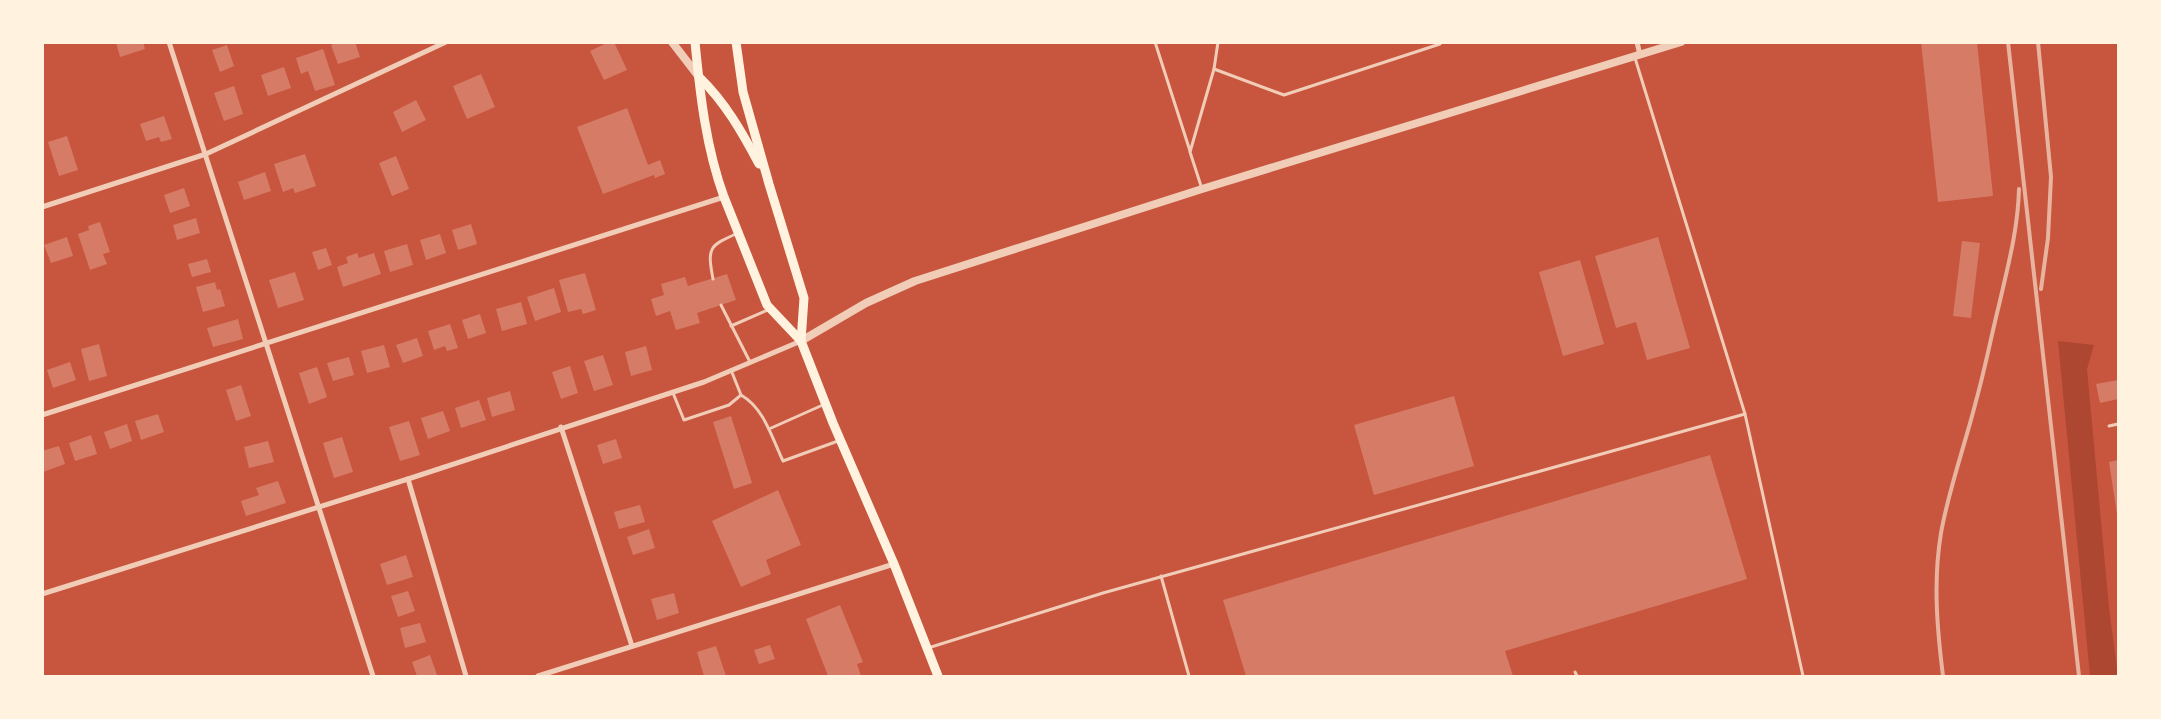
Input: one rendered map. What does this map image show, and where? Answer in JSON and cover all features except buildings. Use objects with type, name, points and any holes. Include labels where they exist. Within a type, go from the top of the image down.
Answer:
[{"type":"main road","points":[[695,42],[698,77],[706,125],[717,178],[724,197],[770,308],[801,341],[894,564],[938,676]]},
{"type":"main road","points":[[736,42],[743,92],[804,298],[801,341]]},
{"type":"main road","points":[[698,77],[716,94],[742,130],[769,184]]},
{"type":"street","points":[[169,42],[373,676]]},
{"type":"street","points":[[42,207],[206,154],[446,42]]},
{"type":"street","points":[[672,42],[698,77]]},
{"type":"street","points":[[1636,42],[1638,57]]},
{"type":"street","points":[[42,594],[318,508],[672,392],[801,341],[866,304],[914,281],[1202,189],[1638,57],[1681,42]]},
{"type":"street","points":[[42,415],[724,197]]},
{"type":"street","points":[[561,427],[632,646]]},
{"type":"street","points":[[408,479],[466,676]]},
{"type":"street","points":[[538,676],[894,564]]},
{"type":"lane","points":[[1155,42],[1202,189]]},
{"type":"lane","points":[[1190,152],[1214,69],[1218,42]]},
{"type":"lane","points":[[1214,69],[1284,95],[1440,44]]},
{"type":"lane","points":[[1638,57],[1745,414],[1803,676]]},
{"type":"lane","points":[[713,279],[708,256],[712,248],[718,242],[738,233]]},
{"type":"lane","points":[[721,305],[750,362]]},
{"type":"lane","points":[[731,326],[770,308]]},
{"type":"lane","points":[[731,370],[740,395],[751,401],[768,429],[783,461],[841,440]]},
{"type":"lane","points":[[672,392],[684,420],[729,405],[740,395]]},
{"type":"lane","points":[[768,429],[826,404]]},
{"type":"lane","points":[[927,648],[1161,576],[1745,414]]},
{"type":"lane","points":[[2109,426],[2118,424]]},
{"type":"lane","points":[[1161,576],[1189,676]]},
{"type":"lane","points":[[1575,672],[1577,676]]},
{"type":"shaded area","points":[[2058,341],[2094,345],[2087,369],[2109,608],[2118,676],[2090,676]]},
{"type":"railway","points":[[2008,42],[2079,676]]},
{"type":"railway","points":[[2038,42],[2051,177],[2048,238],[2041,289]]},
{"type":"railway","points":[[1943,676],[1937,604],[1937,569],[1941,533],[1948,500],[1979,389],[2006,276],[2015,233],[2019,189]]}]
